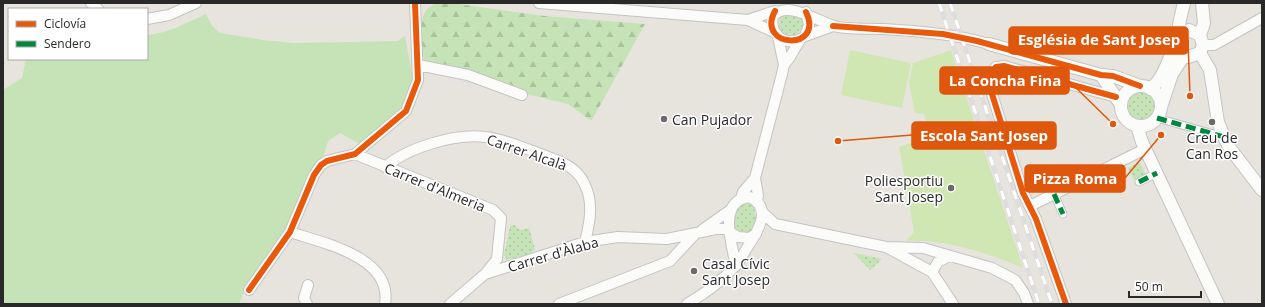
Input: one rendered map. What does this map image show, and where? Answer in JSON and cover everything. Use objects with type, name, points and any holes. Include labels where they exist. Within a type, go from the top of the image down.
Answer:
[{"type":"street","points":[[148,19],[169,14],[196,3]]},
{"type":"street","points":[[249,290],[290,232],[314,175],[321,165],[327,161],[355,154],[406,111],[418,80],[414,16],[415,3]]},
{"type":"street","points":[[539,3],[748,20],[788,41],[802,38],[834,26],[943,34],[989,44],[1101,75],[1113,76],[1145,87],[1157,95],[1159,113]]},
{"type":"street","points":[[1184,3],[1178,40],[1178,51],[1184,56],[1192,57],[1201,44],[1204,23],[1202,3]]},
{"type":"street","points":[[748,20],[776,7],[786,5],[800,7],[834,26]]},
{"type":"street","points":[[776,7],[772,21],[784,65]]},
{"type":"street","points":[[559,304],[670,261],[695,234],[729,211],[737,200],[741,198],[755,178],[784,65],[809,25],[800,7]]},
{"type":"street","points":[[1201,44],[1214,45],[1262,18]]},
{"type":"street","points":[[1119,101],[1125,94],[1160,80],[1169,56],[1178,40],[1189,30],[1201,44],[1210,70],[1218,122],[1224,137],[1229,147],[1262,190]]},
{"type":"street","points":[[1101,75],[1119,101],[1124,116],[1127,120],[1137,126],[1148,125],[1159,113],[1172,74],[1184,56]]},
{"type":"street","points":[[418,65],[468,75],[522,95]]},
{"type":"street","points":[[1066,304],[1036,219],[1023,194],[987,83],[988,75],[996,66],[1004,66],[1119,101]]},
{"type":"street","points":[[1159,113],[1224,137]]},
{"type":"street","points":[[1137,126],[1145,149],[1218,304]]},
{"type":"street","name":"Carrer Alcalà","points":[[385,167],[394,159],[421,147],[472,136],[500,140],[562,162],[575,169],[584,182],[588,195],[591,215],[585,242]]},
{"type":"street","points":[[1030,206],[1145,149]]},
{"type":"street","name":"Carrer d'Almeria","points":[[355,154],[493,210],[501,218],[497,259]]},
{"type":"street","points":[[1139,182],[1157,173]]},
{"type":"street","points":[[755,178],[758,195],[757,203]]},
{"type":"street","points":[[1054,194],[1063,214]]},
{"type":"street","points":[[741,198],[749,197],[757,203],[763,213],[775,224],[886,247],[923,248],[992,268],[1015,280],[1024,293],[1028,304]]},
{"type":"street","points":[[729,211],[730,230],[736,266]]},
{"type":"street","points":[[687,304],[709,289],[736,266],[757,232],[763,213]]},
{"type":"street","points":[[695,234],[716,229],[730,230],[738,237],[749,238],[757,232],[775,224]]},
{"type":"street","points":[[716,229],[723,233],[732,244]]},
{"type":"street","points":[[290,232],[356,255],[369,264],[381,279],[386,296],[385,304]]},
{"type":"street","name":"Carrer d'Àlaba","points":[[450,304],[485,274],[585,242],[618,237],[667,239],[675,242],[683,241],[695,234]]},
{"type":"street","points":[[667,239],[672,251],[670,261]]},
{"type":"street","points":[[886,247],[932,272],[953,304]]},
{"type":"street","points":[[932,272],[938,262],[949,256]]},
{"type":"street","points":[[485,274],[497,259],[504,267]]},
{"type":"street","points":[[308,285],[304,298],[308,304]]},
{"type":"green space","points":[[436,3],[451,3],[545,16],[645,24],[592,120],[590,120],[568,104],[519,92],[426,62],[423,57],[420,44],[420,29],[423,15],[426,10]]},
{"type":"green space","points":[[797,12],[803,19],[803,27],[796,35],[786,34],[779,28],[780,16]]},
{"type":"green space","points":[[206,14],[212,26],[220,33],[293,43],[398,41],[405,36],[413,79],[402,107],[360,144],[340,133],[328,141],[323,158],[289,228],[244,291],[239,304],[3,304],[3,90],[22,78],[26,60],[148,60],[148,35],[170,30]]},
{"type":"green space","points":[[850,50],[911,63],[902,108],[841,95]]},
{"type":"green space","name":"Poliesportiu Sant Josep","points":[[951,50],[1023,268],[966,248],[936,242],[906,241],[914,232],[899,147],[937,134],[934,123],[926,121],[924,114],[915,113],[909,83],[913,63]]},
{"type":"green space","points":[[1141,93],[1150,97],[1154,106],[1150,115],[1141,119],[1132,115],[1128,106],[1132,97]]},
{"type":"green space","points":[[1139,162],[1146,174],[1134,180],[1128,168]]},
{"type":"green space","points":[[749,202],[754,208],[756,214],[755,221],[750,231],[745,233],[740,232],[735,228],[735,212],[742,204]]},
{"type":"green space","points":[[515,225],[520,230],[529,228],[535,249],[530,254],[507,260],[504,255],[510,226]]},
{"type":"green space","points":[[854,253],[882,259],[870,270]]},
{"type":"railway","points":[[939,3],[1039,304]]},
{"type":"railway","points":[[950,3],[1052,304]]},
{"type":"marked path","points":[[1157,118],[1224,137]]},
{"type":"marked path","points":[[1139,182],[1157,173]]},
{"type":"marked path","points":[[1054,194],[1063,214]]},
{"type":"cycle path","points":[[249,290],[290,232],[314,175],[321,165],[327,161],[355,154],[406,111],[418,80],[415,3]]},
{"type":"cycle path","points":[[775,11],[771,23],[774,32],[781,38],[790,40],[799,39],[806,34],[809,25],[806,12]]},
{"type":"cycle path","points":[[833,26],[943,34],[977,41],[1101,75],[1113,76],[1140,86]]},
{"type":"cycle path","points":[[1066,304],[1036,219],[1023,193],[987,78],[996,67],[1004,66],[1116,97]]},
{"type":"place","name":"Església de Sant Josep","points":[[1190,96]]},
{"type":"place","name":"Can Pujador","points":[[664,119]]},
{"type":"place","name":"Creu de Can Ros","points":[[1212,122]]},
{"type":"place","name":"La Concha Fina","points":[[1113,124]]},
{"type":"place","name":"Pizza Roma","points":[[1161,135]]},
{"type":"place","name":"Escola Sant Josep","points":[[838,141]]},
{"type":"place","name":"Poliesportiu Sant Josep","points":[[951,188]]},
{"type":"place","name":"Casal Cívic Sant Josep","points":[[694,271]]}]
